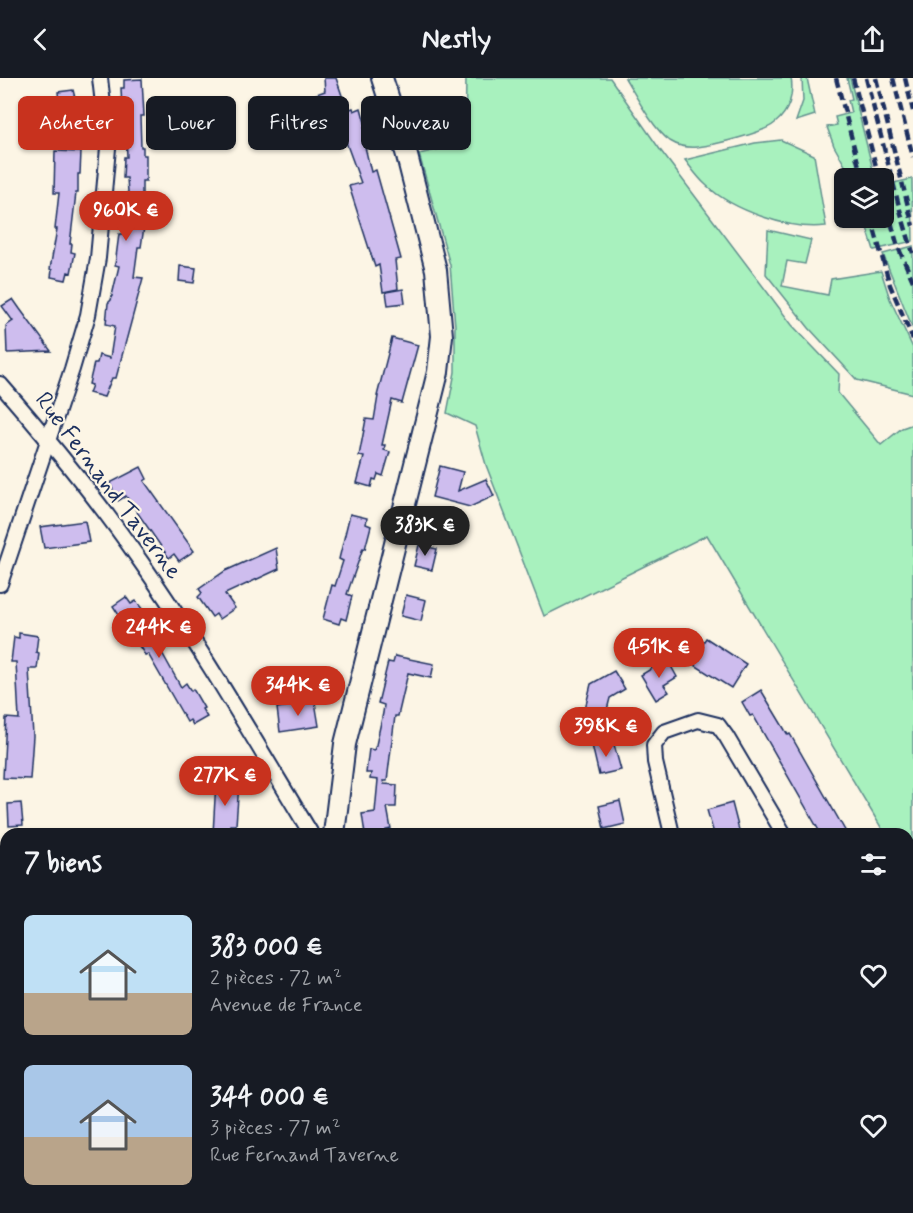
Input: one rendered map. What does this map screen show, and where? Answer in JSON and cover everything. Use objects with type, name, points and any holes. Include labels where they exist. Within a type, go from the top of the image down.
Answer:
[{"type":"street","points":[[0,584],[88,315],[98,258],[108,148],[100,78]]},
{"type":"street","points":[[335,828],[345,744],[438,372],[442,336],[436,270],[406,152],[382,78]]},
{"type":"street","name":"Rue Fernand Taverne","points":[[0,384],[49,440],[141,561],[217,677],[310,828]]},
{"type":"street","points":[[671,828],[655,762],[654,745],[664,732],[699,720],[718,725],[726,735],[780,828]]},
{"type":"green space","points":[[466,78],[610,78],[661,151],[792,325],[839,374],[838,393],[881,445],[902,428],[913,424],[913,828],[881,828],[707,535],[544,616],[486,465],[475,426],[447,413],[455,372],[455,326],[450,265],[419,154],[436,150],[471,150],[471,96],[466,96]]},
{"type":"green space","points":[[625,78],[791,78],[792,91],[784,114],[769,127],[726,141],[690,147],[670,141],[657,129]]},
{"type":"green space","points":[[802,78],[807,78],[815,115],[796,121],[803,101]]},
{"type":"green space","points":[[847,78],[850,78],[872,168],[846,168],[827,127],[837,125],[835,117],[851,113],[848,100],[852,99]]},
{"type":"green space","points":[[781,140],[814,155],[826,226],[812,227],[780,222],[731,203],[706,185],[685,160],[755,143]]},
{"type":"green space","points":[[912,179],[913,241],[874,250],[867,228],[894,228],[894,183]]},
{"type":"green space","points":[[768,230],[811,240],[805,264],[787,261],[782,286],[828,295],[831,279],[881,271],[890,299],[913,348],[913,394],[857,380],[809,328],[766,274]]},
{"type":"green space","points":[[913,246],[913,329],[883,254]]},
{"type":"building","points":[[324,78],[336,78],[342,96],[311,96],[325,91]]},
{"type":"building","points":[[142,79],[144,116],[140,116],[141,147],[143,147],[143,155],[146,155],[146,181],[142,181],[142,206],[147,207],[134,277],[143,278],[116,378],[112,378],[104,397],[89,393],[92,385],[89,384],[94,363],[97,363],[99,355],[110,358],[115,326],[106,324],[108,303],[111,300],[119,266],[115,265],[119,234],[123,234],[127,214],[128,192],[127,178],[123,178],[124,157],[127,157],[127,150],[134,150],[134,96],[121,96],[124,80]]},
{"type":"building","points":[[73,90],[74,96],[58,96],[58,92]]},
{"type":"building","points":[[353,108],[354,111],[361,108],[361,150],[366,150],[371,172],[376,170],[401,259],[395,260],[398,289],[383,292],[379,265],[375,267],[349,186],[361,183],[349,150],[349,109]]},
{"type":"building","points":[[55,151],[81,152],[78,193],[76,193],[70,244],[72,244],[71,252],[75,253],[71,273],[68,272],[66,280],[51,277],[52,270],[50,269],[57,229],[55,229],[59,193],[54,193]]},
{"type":"building","points":[[180,266],[196,268],[194,283],[179,281]]},
{"type":"building","points":[[403,289],[405,303],[388,305],[386,292]]},
{"type":"building","points":[[13,299],[51,351],[7,353],[6,326],[13,321],[2,306]]},
{"type":"building","points":[[392,338],[418,345],[402,403],[392,400],[382,445],[385,445],[384,450],[390,452],[383,476],[378,474],[376,480],[373,479],[371,487],[357,483],[364,457],[359,456],[366,419],[374,420],[377,396]]},
{"type":"building","points":[[440,466],[463,472],[458,491],[486,479],[494,496],[470,507],[432,497]]},
{"type":"building","points":[[141,467],[147,479],[144,481],[194,551],[179,561],[174,554],[169,558],[126,496],[118,501],[110,483]]},
{"type":"building","points":[[350,514],[367,518],[366,524],[371,526],[365,549],[363,548],[347,594],[352,596],[346,620],[341,618],[339,624],[323,619],[332,585],[335,586],[343,561],[339,559]]},
{"type":"building","points":[[85,521],[89,542],[44,548],[40,527]]},
{"type":"building","points":[[419,545],[437,549],[432,570],[414,566]]},
{"type":"building","points":[[276,548],[279,569],[225,594],[235,608],[219,619],[216,614],[212,617],[198,597],[202,593],[199,589],[225,571]]},
{"type":"building","points":[[406,595],[426,600],[421,621],[401,616]]},
{"type":"building","points":[[126,597],[131,604],[136,601],[146,614],[160,636],[155,640],[181,687],[186,683],[191,691],[193,689],[207,717],[193,725],[190,720],[187,722],[148,654],[145,655],[113,606]]},
{"type":"building","points":[[19,633],[38,636],[37,669],[29,669],[33,736],[30,779],[3,778],[6,718],[19,719],[16,662],[11,662],[14,637],[19,638]]},
{"type":"building","points":[[706,638],[746,664],[731,688],[690,662]]},
{"type":"building","points":[[395,656],[434,664],[431,678],[408,673],[398,716],[395,716],[387,781],[383,781],[384,784],[397,785],[396,807],[387,807],[391,828],[364,828],[362,814],[375,812],[378,780],[370,779],[371,773],[366,773],[369,749],[374,750],[376,745],[384,705],[378,703],[388,662],[393,663]]},
{"type":"building","points":[[667,659],[677,677],[664,685],[669,692],[656,700],[641,675]]},
{"type":"building","points":[[614,671],[625,689],[610,698],[606,714],[585,709],[591,684]]},
{"type":"building","points":[[761,690],[788,735],[790,734],[844,828],[818,828],[753,715],[750,716],[742,702]]},
{"type":"building","points":[[315,702],[319,726],[280,732],[277,708]]},
{"type":"building","points":[[613,741],[621,770],[599,775],[592,745]]},
{"type":"building","points":[[216,781],[239,783],[236,825],[230,825],[230,828],[213,828]]},
{"type":"building","points":[[620,801],[625,824],[604,828],[599,806]]},
{"type":"building","points":[[21,803],[23,825],[9,826],[8,804]]},
{"type":"building","points":[[732,803],[738,828],[712,828],[707,810]]},
{"type":"railway","points":[[836,78],[859,168]]},
{"type":"railway","points":[[853,78],[876,168]]},
{"type":"railway","points":[[866,78],[913,253]]},
{"type":"railway","points":[[876,78],[913,226]]},
{"type":"railway","points":[[893,78],[913,157]]},
{"type":"railway","points":[[905,78],[913,111]]},
{"type":"railway","points":[[874,228],[890,285],[913,339]]},
{"type":"railway","points":[[893,228],[898,247],[913,281]]}]
